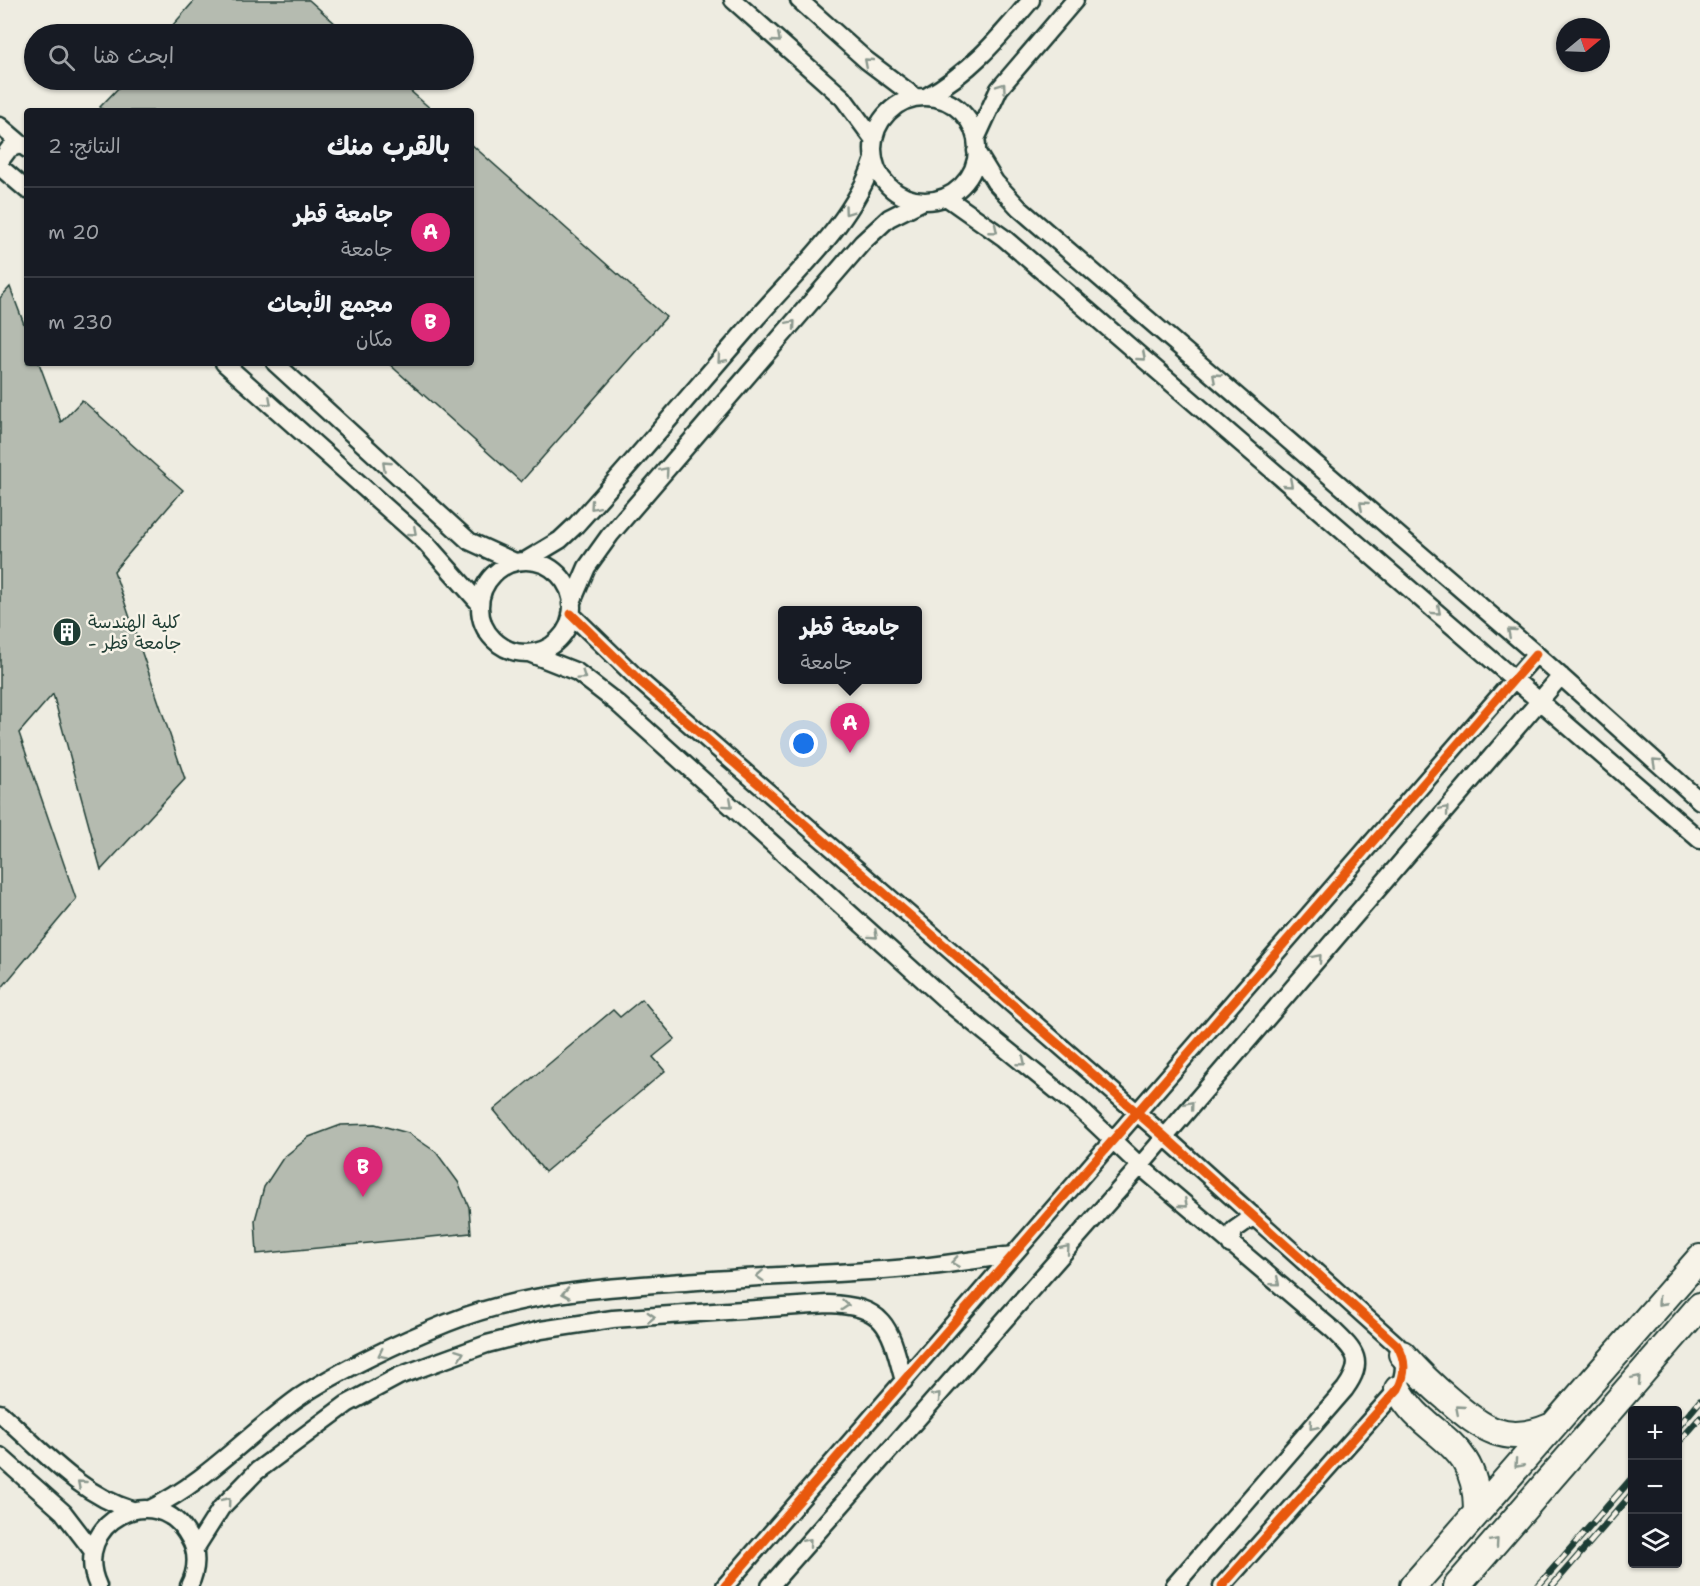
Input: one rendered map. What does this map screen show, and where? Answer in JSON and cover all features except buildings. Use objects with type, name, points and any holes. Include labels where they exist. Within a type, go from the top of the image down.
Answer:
[{"type":"main road","points":[[1413,1586],[1700,1258]]},
{"type":"main road","points":[[1457,1586],[1700,1305]]},
{"type":"main road","points":[[1402,1354],[1420,1375],[1483,1428],[1517,1436],[1550,1427]]},
{"type":"main road","points":[[1398,1389],[1404,1400],[1465,1459],[1475,1483],[1478,1510]]},
{"type":"street","points":[[733,0],[843,98],[874,140]]},
{"type":"street","points":[[799,0],[866,60],[921,97],[938,98],[958,109],[972,128],[976,145],[995,182],[1019,208],[1536,654],[1700,801]]},
{"type":"street","points":[[1031,0],[981,59],[946,86],[894,107],[885,115],[874,140],[874,159],[859,196],[848,212],[576,525],[560,540],[520,562],[506,565],[491,577],[485,585],[480,604],[484,627],[496,643],[513,652],[529,653],[546,649],[560,638],[587,567],[610,535],[862,243],[889,218],[923,201],[946,196],[956,191],[971,173],[976,145],[999,89],[1075,0]]},
{"type":"street","points":[[0,126],[24,147]]},
{"type":"street","points":[[0,162],[9,149],[24,147]]},
{"type":"street","points":[[874,159],[883,180],[891,188],[901,195],[923,201]]},
{"type":"street","points":[[0,167],[24,187]]},
{"type":"street","points":[[946,196],[991,226],[1700,840]]},
{"type":"street","points":[[227,366],[425,542],[480,604]]},
{"type":"street","points":[[277,366],[469,541],[484,550],[553,570],[566,585],[571,609],[641,682],[1164,1136],[1397,1345],[1402,1354],[1405,1372],[1398,1389],[1222,1586]]},
{"type":"street","points":[[529,653],[577,672],[617,703],[949,1003],[1081,1110],[1140,1166],[1343,1340],[1355,1356],[1356,1373],[1174,1586]]},
{"type":"street","points":[[725,1586],[1536,654]]},
{"type":"street","points":[[770,1586],[1140,1166],[1561,676]]},
{"type":"street","points":[[1231,1245],[1234,1230],[1254,1216]]},
{"type":"street","points":[[150,1509],[194,1483],[261,1426],[300,1397],[331,1379],[427,1332],[484,1310],[580,1291],[766,1275],[929,1266],[1013,1255]]},
{"type":"street","points":[[206,1586],[192,1579],[195,1549],[231,1495],[257,1471],[347,1404],[399,1376],[487,1344],[541,1330],[613,1319],[828,1304],[856,1306],[876,1315],[883,1323],[894,1345],[904,1381]]},
{"type":"street","points":[[0,1413],[92,1494],[111,1504],[132,1510],[161,1511],[179,1522],[195,1549]]},
{"type":"street","points":[[0,1456],[63,1512],[93,1551]]},
{"type":"street","points":[[95,1584],[93,1551],[104,1528],[116,1517],[132,1510]]},
{"type":"railway","points":[[1682,1422],[1700,1401]]},
{"type":"railway","points":[[1682,1438],[1700,1418]]},
{"type":"railway","points":[[1538,1586],[1628,1483]]},
{"type":"railway","points":[[1552,1586],[1628,1499]]},
{"type":"cycle path","points":[[571,614],[641,682],[1164,1136],[1397,1345],[1404,1367],[1398,1389],[1222,1586]]},
{"type":"cycle path","points":[[725,1586],[1536,654]]},
{"type":"place","name":"كلية الهندسة - جامعة قطر","points":[[67,632]]},
{"type":"place","name":"جامعة قطر","points":[[850,753]]},
{"type":"place","name":"مجمع الأبحاث","points":[[363,1197]]}]
